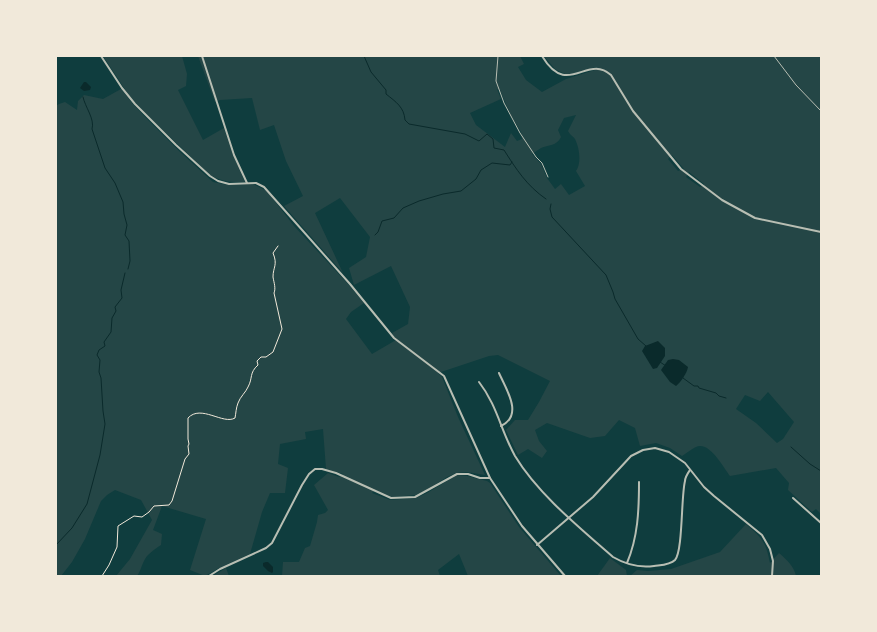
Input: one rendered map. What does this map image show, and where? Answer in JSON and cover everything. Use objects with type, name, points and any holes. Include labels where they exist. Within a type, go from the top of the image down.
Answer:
[{"type":"street","points":[[101,56],[122,88],[135,104],[193,162],[218,181],[229,184],[256,183],[264,187],[350,284],[394,338],[444,376],[490,478],[522,526],[565,576]]},
{"type":"street","points":[[202,56],[234,155],[247,183]]},
{"type":"street","points":[[542,56],[554,71],[561,75],[568,76],[599,68],[606,70],[611,75],[633,111],[681,169],[722,200],[755,218],[821,232]]},
{"type":"street","points":[[499,373],[512,403],[513,411],[509,421],[501,426]]},
{"type":"street","points":[[479,382],[492,401],[514,455],[524,469],[541,489],[570,518],[613,556],[628,563],[637,566],[651,567],[672,563],[675,560],[679,541],[684,481],[690,470]]},
{"type":"street","points":[[537,545],[599,492],[631,456],[643,450],[655,448],[669,452],[685,463],[714,496],[762,535],[770,549],[773,561],[772,576]]},
{"type":"street","points":[[209,576],[220,569],[266,548],[272,542],[302,485],[309,474],[315,469],[322,469],[336,473],[391,498],[415,497],[457,474],[468,474],[480,478],[490,478]]},
{"type":"street","points":[[628,563],[636,535],[639,482]]},
{"type":"street","points":[[793,498],[821,523]]},
{"type":"lane","points":[[498,56],[496,81],[502,98],[510,117],[536,157],[542,163],[548,177]]},
{"type":"lane","points":[[774,56],[796,85],[821,111]]},
{"type":"path","points":[[102,576],[117,547],[118,526],[134,516],[142,517],[154,506],[169,505],[172,501],[185,459],[189,454],[188,418],[198,412],[229,420],[235,418],[238,402],[251,382],[251,374],[254,368],[258,365],[257,361],[273,352],[282,330],[274,293],[273,272],[276,264],[273,253],[278,246]]},
{"type":"shaded area","points":[[103,56],[182,56],[187,74],[186,86],[178,90],[203,140],[224,128],[233,155],[245,182],[227,181],[210,175],[146,114],[128,94]]},
{"type":"shaded area","points":[[198,56],[520,56],[524,64],[518,67],[526,80],[542,92],[566,79],[595,70],[596,67],[567,75],[555,69],[544,56],[821,56],[821,514],[816,509],[812,512],[788,490],[789,483],[776,468],[730,476],[717,457],[704,446],[699,446],[682,456],[670,448],[656,443],[640,446],[635,428],[619,420],[605,436],[590,438],[547,423],[535,430],[539,441],[547,451],[542,458],[528,449],[518,455],[506,430],[515,420],[528,420],[550,381],[498,355],[489,356],[438,373],[442,377],[458,417],[485,475],[467,472],[456,473],[416,495],[392,497],[375,490],[372,493],[390,500],[416,498],[457,475],[487,481],[490,483],[519,527],[561,576],[468,576],[459,554],[438,570],[440,576],[282,576],[283,562],[299,562],[305,548],[310,546],[318,515],[325,513],[328,510],[314,485],[328,473],[339,477],[343,474],[326,469],[323,429],[305,432],[306,439],[280,444],[278,464],[288,468],[285,493],[270,493],[262,512],[250,554],[205,576],[190,570],[206,519],[162,506],[153,530],[162,534],[161,545],[147,556],[137,576],[116,576],[130,559],[152,520],[141,500],[115,490],[101,501],[85,539],[72,562],[61,576],[56,576],[56,106],[65,102],[77,110],[78,101],[84,95],[103,99],[121,89],[146,118],[213,182],[228,185],[253,184],[267,191],[294,226],[364,303],[351,312],[346,319],[372,354],[396,340],[392,333],[408,324],[410,307],[391,266],[354,285],[349,268],[366,257],[370,237],[340,198],[315,213],[343,273],[284,206],[303,196],[286,161],[274,125],[260,130],[252,98],[220,100],[215,102]],"holes":[[[497,89],[500,90],[511,116],[521,132],[522,139],[517,141],[511,133],[505,147],[476,125],[470,113],[501,99]],[[576,115],[568,131],[575,139],[578,146],[579,163],[576,171],[585,186],[569,195],[561,184],[555,189],[547,178],[541,164],[532,154],[541,148],[555,144],[559,140],[561,137],[558,130],[564,118]],[[672,155],[684,169],[678,171],[668,159]],[[689,172],[704,184],[700,187],[686,177]],[[768,392],[794,422],[783,439],[777,443],[756,423],[736,409],[745,395],[760,401]]]},
{"type":"shaded area","points":[[84,82],[91,87],[90,90],[84,91],[80,88]]},
{"type":"shaded area","points":[[658,341],[665,348],[665,356],[657,368],[653,369],[642,351],[645,346]]},
{"type":"shaded area","points":[[668,360],[679,360],[688,367],[684,377],[676,386],[670,382],[661,370]]},
{"type":"shaded area","points":[[746,524],[756,533],[765,545],[770,563],[779,553],[792,566],[796,576],[630,576],[637,570],[648,571],[671,569],[720,552]]},
{"type":"shaded area","points":[[610,558],[626,570],[627,576],[597,576]]},
{"type":"shaded area","points":[[266,562],[273,567],[272,573],[263,566],[263,563]]},
{"type":"shaded area","points":[[226,568],[229,576],[213,576]]},
{"type":"waterway","points":[[364,56],[371,72],[386,90],[386,94],[401,108],[405,120],[409,124],[465,134],[479,141],[487,134],[493,139],[494,148],[504,150],[533,189],[546,199]]},
{"type":"waterway","points":[[83,97],[91,117],[93,125],[92,129],[105,168],[115,183],[123,202],[127,225],[125,235],[129,241],[130,261],[128,269]]},
{"type":"waterway","points":[[375,235],[378,232],[382,221],[394,218],[403,208],[419,201],[443,194],[461,191],[476,179],[481,170],[492,163],[510,165],[512,162]]},
{"type":"waterway","points":[[551,204],[550,209],[552,217],[606,275],[615,299],[638,339],[646,346]]},
{"type":"waterway","points":[[56,545],[72,528],[87,504],[100,455],[105,424],[101,378],[99,372],[100,360],[97,355],[99,350],[105,346],[104,342],[111,332],[112,318],[116,311],[115,307],[122,298],[121,290],[125,273]]},
{"type":"waterway","points":[[660,362],[666,366]]},
{"type":"waterway","points":[[683,378],[694,386],[698,386],[699,388],[716,393],[719,396],[726,398]]},
{"type":"waterway","points":[[791,447],[810,464],[821,471]]}]
